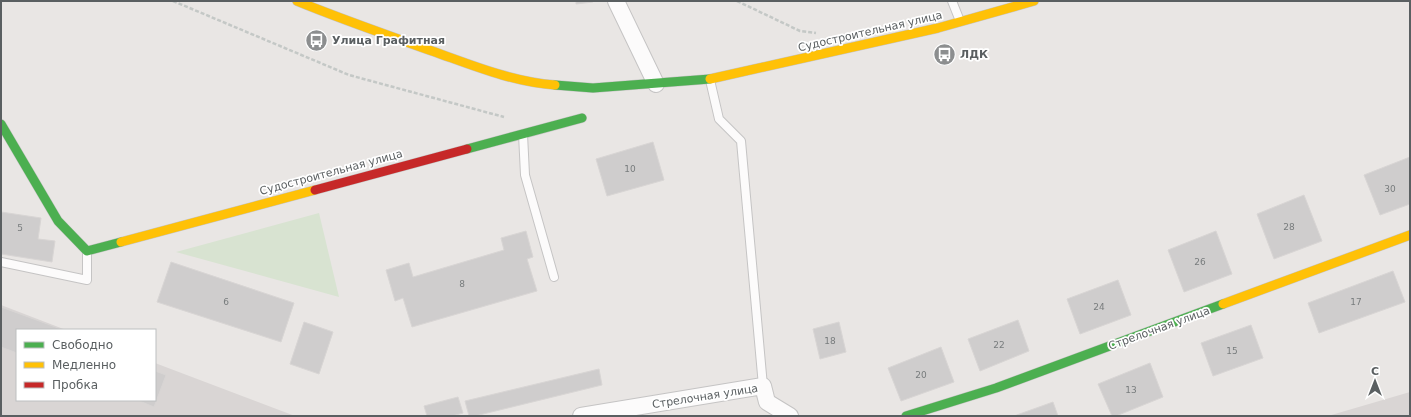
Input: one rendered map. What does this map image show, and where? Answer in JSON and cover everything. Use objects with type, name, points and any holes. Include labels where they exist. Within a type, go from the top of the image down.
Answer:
[{"type":"street","name":"Судостроительная улица","points":[[297,1],[332,16],[491,72],[542,84],[593,88],[710,79],[960,22],[1034,1]]},
{"type":"street","points":[[616,1],[656,84]]},
{"type":"street","name":"Судостроительная улица","points":[[87,250],[582,118]]},
{"type":"street","points":[[1,124],[58,221],[87,250]]},
{"type":"street","name":"Стрелочная улица","points":[[906,416],[996,388],[1410,235]]},
{"type":"street","name":"Стрелочная улица","points":[[581,416],[763,386],[767,402],[790,416]]},
{"type":"lane","points":[[952,1],[960,22]]},
{"type":"lane","points":[[710,79],[719,120],[741,141],[763,386]]},
{"type":"lane","points":[[523,133],[525,175],[554,277]]},
{"type":"lane","points":[[1,262],[87,280],[87,250]]},
{"type":"path","points":[[173,1],[349,75],[511,119]]},
{"type":"path","points":[[737,1],[800,31],[823,34]]},
{"type":"shaded area","points":[[1,305],[63,329],[16,329],[16,401],[156,401],[156,363],[295,416],[1,416]]},
{"type":"shaded area","points":[[1410,392],[1410,416],[1328,416]]},
{"type":"green space","points":[[319,213],[339,297],[176,252]]},
{"type":"building","points":[[576,1],[593,1],[593,2],[576,4]]},
{"type":"building","points":[[653,142],[664,180],[607,196],[596,159]]},
{"type":"building","points":[[1410,157],[1410,204],[1380,215],[1364,175]]},
{"type":"building","points":[[1304,195],[1322,241],[1274,259],[1257,214]]},
{"type":"building","points":[[1,212],[41,218],[38,239],[55,241],[52,262],[1,254]]},
{"type":"building","points":[[526,231],[533,257],[527,259],[537,291],[412,327],[403,298],[395,301],[386,270],[409,263],[413,277],[504,250],[501,238]]},
{"type":"building","points":[[1216,231],[1232,274],[1184,292],[1168,250]]},
{"type":"building","points":[[171,262],[294,303],[281,342],[157,302]]},
{"type":"building","points":[[1393,271],[1405,302],[1319,333],[1308,303]]},
{"type":"building","points":[[1118,280],[1131,315],[1080,334],[1067,299]]},
{"type":"building","points":[[1,307],[61,329],[16,329],[16,353],[1,347]]},
{"type":"building","points":[[1018,320],[1029,351],[980,371],[968,339]]},
{"type":"building","points":[[304,322],[333,332],[319,374],[290,364]]},
{"type":"building","points":[[839,322],[846,352],[820,359],[813,329]]},
{"type":"building","points":[[1251,325],[1263,358],[1213,376],[1201,343]]},
{"type":"building","points":[[941,347],[954,382],[901,401],[888,368]]},
{"type":"building","points":[[1150,363],[1163,397],[1116,416],[1112,416],[1098,384]]},
{"type":"building","points":[[599,369],[602,385],[475,416],[469,416],[465,401]]},
{"type":"building","points":[[156,371],[166,375],[154,407],[139,401],[156,401]]},
{"type":"building","points":[[458,397],[463,413],[452,416],[427,416],[424,406]]},
{"type":"building","points":[[1053,402],[1058,416],[1014,416]]},
{"type":"traffic: fast","points":[[555,85],[593,88],[710,79]]},
{"type":"traffic: fast","points":[[467,149],[582,118]]},
{"type":"traffic: fast","points":[[1,124],[58,221],[87,251],[121,242]]},
{"type":"traffic: fast","points":[[906,416],[996,388],[1223,304]]},
{"type":"traffic: slow","points":[[297,1],[364,27],[492,72],[508,77],[555,85]]},
{"type":"traffic: slow","points":[[710,79],[938,28],[1034,1]]},
{"type":"traffic: slow","points":[[121,242],[315,190]]},
{"type":"traffic: slow","points":[[1223,304],[1410,235]]},
{"type":"traffic: jam","points":[[315,190],[467,149]]},
{"type":"place","name":"Улица Графитная","points":[[317,40]]},
{"type":"place","name":"ЛДК","points":[[944,54]]}]
